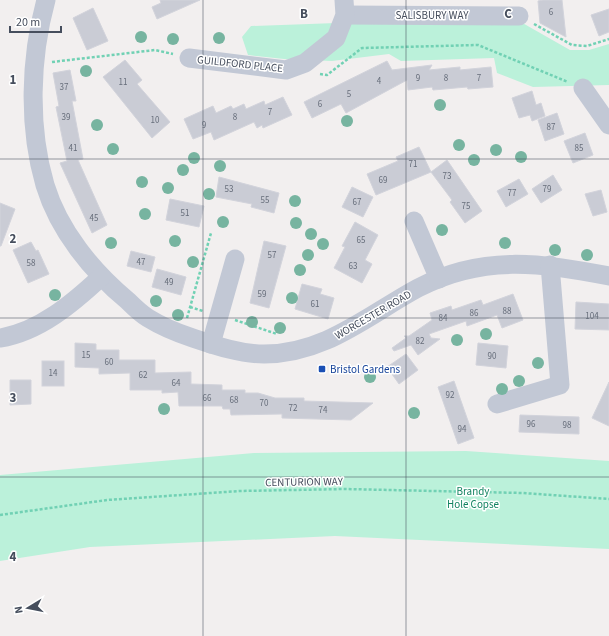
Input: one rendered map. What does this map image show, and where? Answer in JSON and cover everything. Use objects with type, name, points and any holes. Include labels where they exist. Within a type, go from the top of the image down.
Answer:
[{"type":"street","name":"WORCESTER ROAD","points":[[46,0],[38,36],[35,64],[34,127],[46,186],[59,217],[78,248],[101,277],[145,316],[168,329],[239,352],[265,354],[296,350],[326,342],[352,329],[420,287],[463,271],[513,263],[550,265],[609,276]]},
{"type":"street","name":"SALISBURY WAY","points":[[345,7],[519,16]]},
{"type":"street","name":"GUILDFORD PLACE","points":[[189,58],[286,70],[305,63],[336,38],[345,7]]},
{"type":"street","points":[[583,88],[609,125]]},
{"type":"street","points":[[414,221],[439,279]]},
{"type":"street","points":[[211,344],[235,259]]},
{"type":"street","points":[[497,404],[560,385],[550,265]]},
{"type":"street","points":[[0,338],[27,329],[56,313],[77,299],[101,277]]},
{"type":"path","points":[[519,16],[572,45],[587,46],[609,39]]},
{"type":"path","points":[[314,73],[328,75],[362,48],[478,44],[583,88]]},
{"type":"path","points":[[35,64],[156,50],[189,58]]},
{"type":"path","points":[[182,334],[211,233]]},
{"type":"path","points":[[190,307],[278,334]]},
{"type":"path","name":"CENTURION WAY","points":[[0,515],[107,500],[248,491],[345,489],[523,493],[609,499]]},
{"type":"green space","points":[[519,21],[570,50],[589,50],[609,44],[609,85],[533,87],[497,73],[494,58],[401,61],[389,54],[332,61],[284,59],[248,55],[242,37],[251,26],[364,22]]},
{"type":"green space","name":"Brandy Hole Copse","points":[[466,451],[609,461],[609,549],[335,536],[90,547],[0,561],[0,475],[254,453]]},
{"type":"building","points":[[160,0],[200,0],[157,19],[152,7],[161,3]]},
{"type":"building","points":[[562,0],[566,37],[540,23],[538,1]]},
{"type":"building","points":[[93,8],[108,41],[87,50],[73,18]]},
{"type":"building","points":[[609,9],[609,32],[599,36],[591,15]]},
{"type":"building","points":[[125,60],[142,80],[137,84],[170,122],[152,138],[103,77]]},
{"type":"building","points":[[387,61],[392,70],[432,65],[429,70],[460,67],[460,70],[491,67],[493,87],[468,89],[467,87],[433,90],[432,87],[408,90],[407,80],[346,113],[341,104],[312,118],[304,102]]},
{"type":"building","points":[[70,70],[76,101],[72,101],[83,159],[78,160],[107,225],[92,233],[60,163],[67,161],[56,107],[59,106],[53,73]]},
{"type":"building","points":[[532,91],[536,105],[541,103],[545,116],[532,121],[530,115],[519,118],[512,98]]},
{"type":"building","points":[[283,97],[292,115],[263,128],[262,125],[257,128],[254,122],[214,140],[211,132],[193,139],[184,119],[213,106],[216,113],[231,106],[233,109],[244,104],[246,109],[264,101],[265,105]]},
{"type":"building","points":[[557,113],[564,134],[545,141],[538,120]]},
{"type":"building","points":[[585,133],[593,155],[573,163],[564,141]]},
{"type":"building","points":[[419,147],[431,172],[376,195],[367,174],[398,161],[396,157]]},
{"type":"building","points":[[447,160],[482,211],[465,223],[450,202],[452,200],[431,172]]},
{"type":"building","points":[[553,175],[562,190],[541,203],[532,189]]},
{"type":"building","points":[[219,177],[279,193],[274,213],[251,207],[252,204],[216,197]]},
{"type":"building","points":[[519,179],[528,194],[506,207],[497,191]]},
{"type":"building","points":[[352,187],[373,197],[363,217],[342,207]]},
{"type":"building","points":[[601,190],[607,212],[593,216],[585,194]]},
{"type":"building","points":[[170,199],[204,206],[199,227],[166,220]]},
{"type":"building","points":[[0,203],[15,209],[1,246],[0,246]]},
{"type":"building","points":[[355,222],[378,235],[365,260],[372,264],[362,283],[334,268],[345,247],[342,246]]},
{"type":"building","points":[[264,241],[286,246],[269,308],[250,303]]},
{"type":"building","points":[[31,242],[36,251],[38,250],[49,274],[28,283],[13,250]]},
{"type":"building","points":[[131,251],[155,257],[151,272],[127,266]]},
{"type":"building","points":[[157,269],[186,277],[181,295],[152,287]]},
{"type":"building","points":[[302,284],[322,289],[320,294],[334,298],[328,319],[295,309]]},
{"type":"building","points":[[513,294],[523,320],[502,328],[497,315],[467,326],[466,321],[429,334],[431,338],[440,339],[418,355],[411,345],[394,351],[392,348],[406,338],[404,336],[409,336],[432,320],[430,313],[451,306],[452,310],[481,300],[483,305]]},
{"type":"building","points":[[576,302],[609,304],[609,330],[575,329]]},
{"type":"building","points":[[75,343],[96,344],[96,350],[119,350],[119,360],[155,360],[155,373],[191,372],[191,384],[222,385],[222,390],[245,390],[245,393],[258,393],[275,398],[304,398],[304,401],[373,403],[351,420],[282,418],[282,414],[231,415],[230,409],[223,409],[222,406],[179,406],[178,392],[162,393],[162,390],[130,390],[130,373],[99,374],[99,368],[75,367]]},
{"type":"building","points":[[478,343],[508,346],[506,368],[476,365]]},
{"type":"building","points":[[406,354],[418,370],[399,384],[387,367]]},
{"type":"building","points":[[42,361],[64,361],[64,386],[42,386]]},
{"type":"building","points":[[10,380],[31,380],[31,404],[10,405]]},
{"type":"building","points":[[454,381],[474,438],[458,444],[438,387]]},
{"type":"building","points":[[609,382],[609,426],[592,418]]},
{"type":"building","points":[[520,415],[579,417],[579,434],[519,432]]},
{"type":"place","name":"Bristol Gardens","points":[[322,369]]}]
